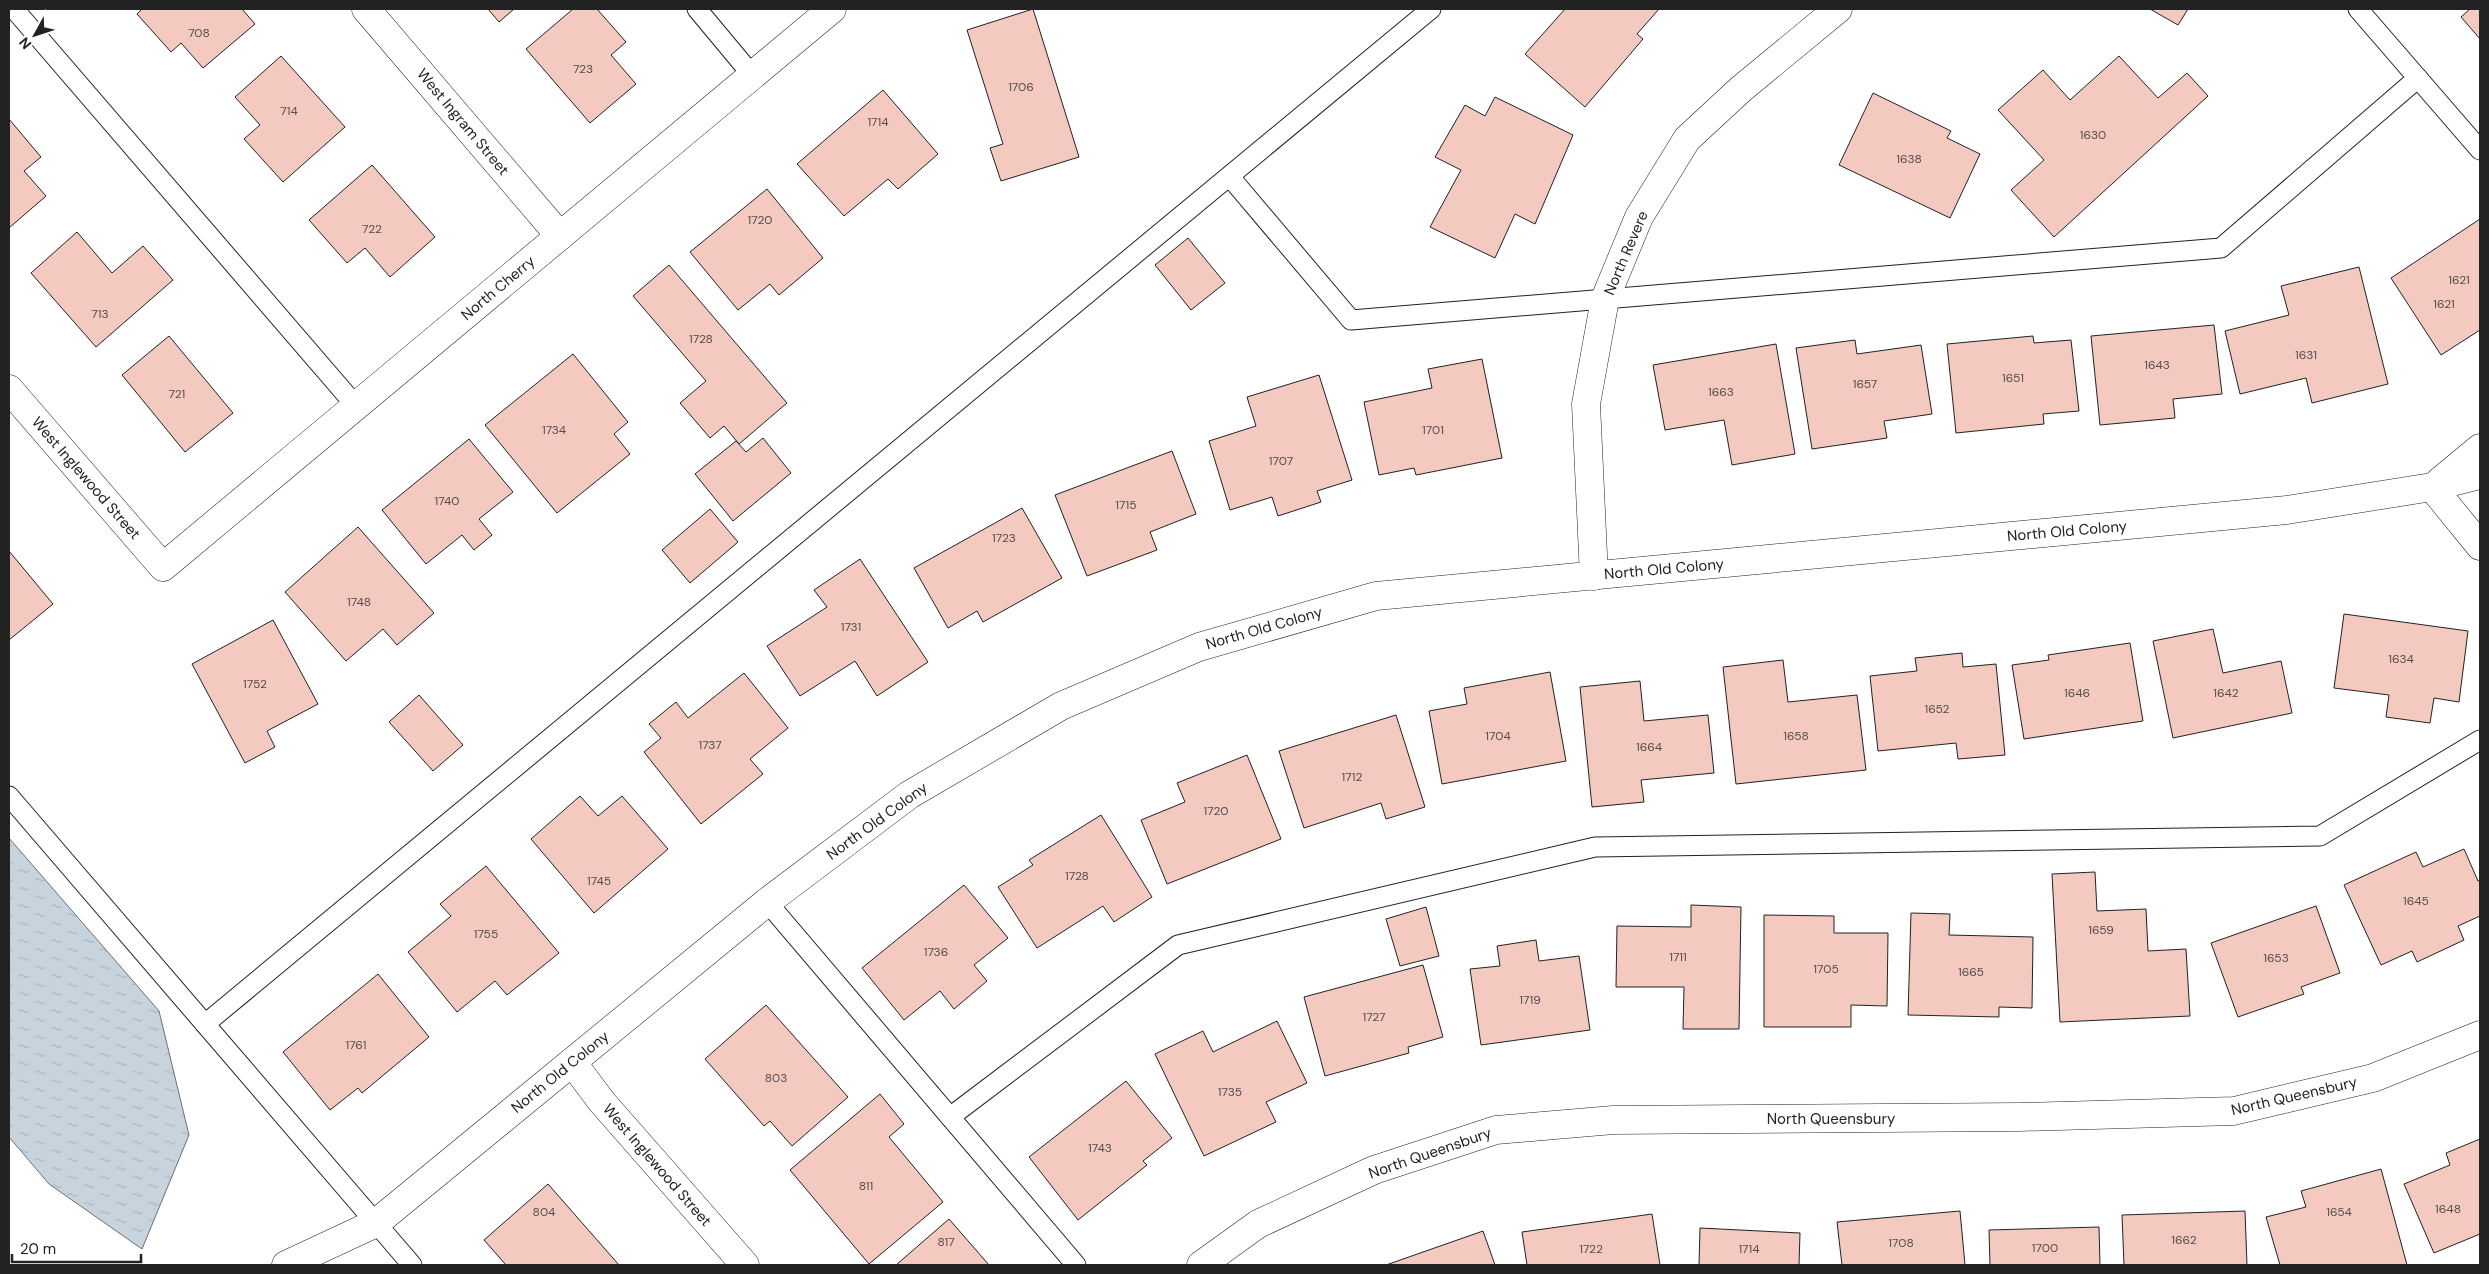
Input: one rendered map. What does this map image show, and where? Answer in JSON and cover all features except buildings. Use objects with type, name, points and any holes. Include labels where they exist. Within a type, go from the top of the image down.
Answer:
[{"type":"street","name":"West Ingram Street","points":[[366,9],[560,236]]},
{"type":"street","name":"North Cherry","points":[[163,567],[832,9]]},
{"type":"street","name":"North Revere","points":[[1594,576],[1586,404],[1605,299],[1638,217],[1687,139],[1741,89],[1838,9]]},
{"type":"street","name":"West Inglewood Street","points":[[9,388],[163,567]]},
{"type":"street","points":[[2480,448],[2432,488],[2480,546]]},
{"type":"street","name":"North Old Colony","points":[[286,1265],[376,1223],[767,902],[909,795],[1061,706],[1199,647],[1376,596],[2288,510],[2432,488],[2480,475]]},
{"type":"street","name":"North Queensbury","points":[[1201,1265],[1258,1224],[1374,1170],[1496,1130],[1613,1120],[2019,1118],[2234,1111],[2373,1078],[2480,1035]]},
{"type":"street","name":"West Inglewood Street","points":[[572,1062],[602,1102],[745,1265]]},
{"type":"lane","points":[[14,9],[356,406]]},
{"type":"lane","points":[[697,9],[752,75]]},
{"type":"lane","points":[[205,1024],[1432,9]]},
{"type":"lane","points":[[2358,9],[2480,150]]},
{"type":"lane","points":[[1230,176],[1351,320],[2221,248],[2418,78]]},
{"type":"lane","points":[[950,1117],[1178,945],[1595,847],[2320,836],[2480,740]]},
{"type":"lane","points":[[9,796],[412,1265]]},
{"type":"lane","points":[[767,902],[1076,1265]]},
{"type":"water","points":[[9,838],[159,1011],[189,1135],[142,1249],[49,1184],[9,1137]]}]
